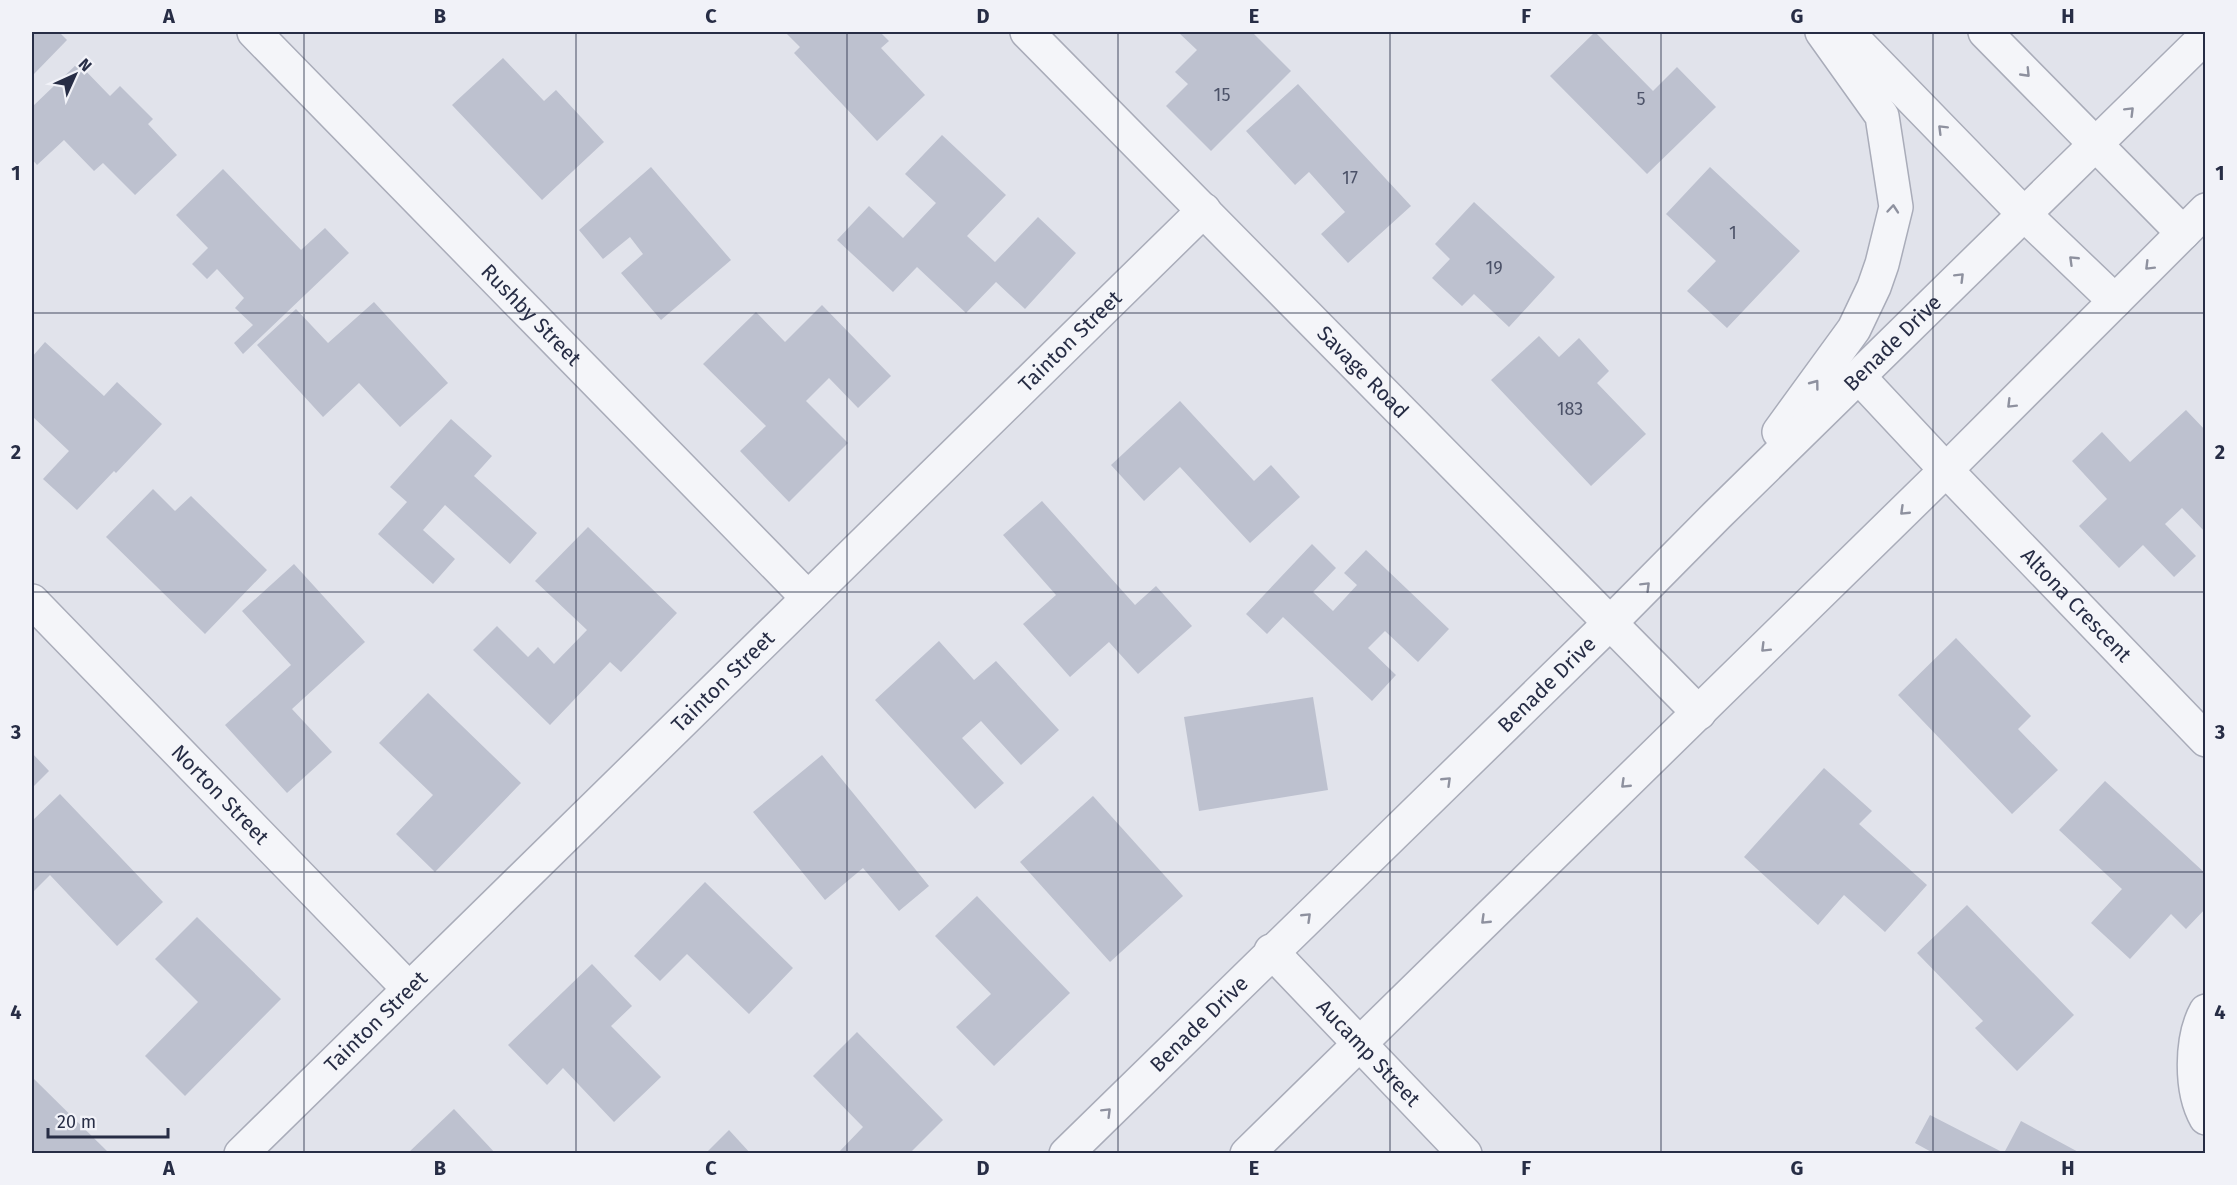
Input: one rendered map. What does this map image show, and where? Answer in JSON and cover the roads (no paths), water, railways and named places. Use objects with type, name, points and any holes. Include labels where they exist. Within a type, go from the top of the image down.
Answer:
[{"type":"street","name":"Rushby Street","points":[[254,32],[808,598]]},
{"type":"street","name":"Savage Road","points":[[1027,32],[1699,712]]},
{"type":"street","points":[[1717,515],[1854,330],[1882,264],[1896,207],[1882,116],[1822,32]]},
{"type":"street","points":[[1847,32],[2024,214],[2115,301]]},
{"type":"street","points":[[1247,1154],[1946,470],[2194,221],[2096,144],[1985,32]]},
{"type":"street","name":"Benade Drive","points":[[1066,1154],[1271,951],[1611,622],[2205,36]]},
{"type":"street","points":[[2169,72],[2205,46]]},
{"type":"street","name":"Tainton Street","points":[[241,1154],[1204,210]]},
{"type":"street","name":"Altona Crescent","points":[[1859,377],[2205,740]]},
{"type":"street","name":"Norton Street","points":[[32,602],[408,989]]},
{"type":"street","name":"Aucamp Street","points":[[1271,951],[1465,1154]]},
{"type":"street","points":[[2205,1011],[2196,1035],[2195,1072],[2201,1110],[2205,1118]]}]
